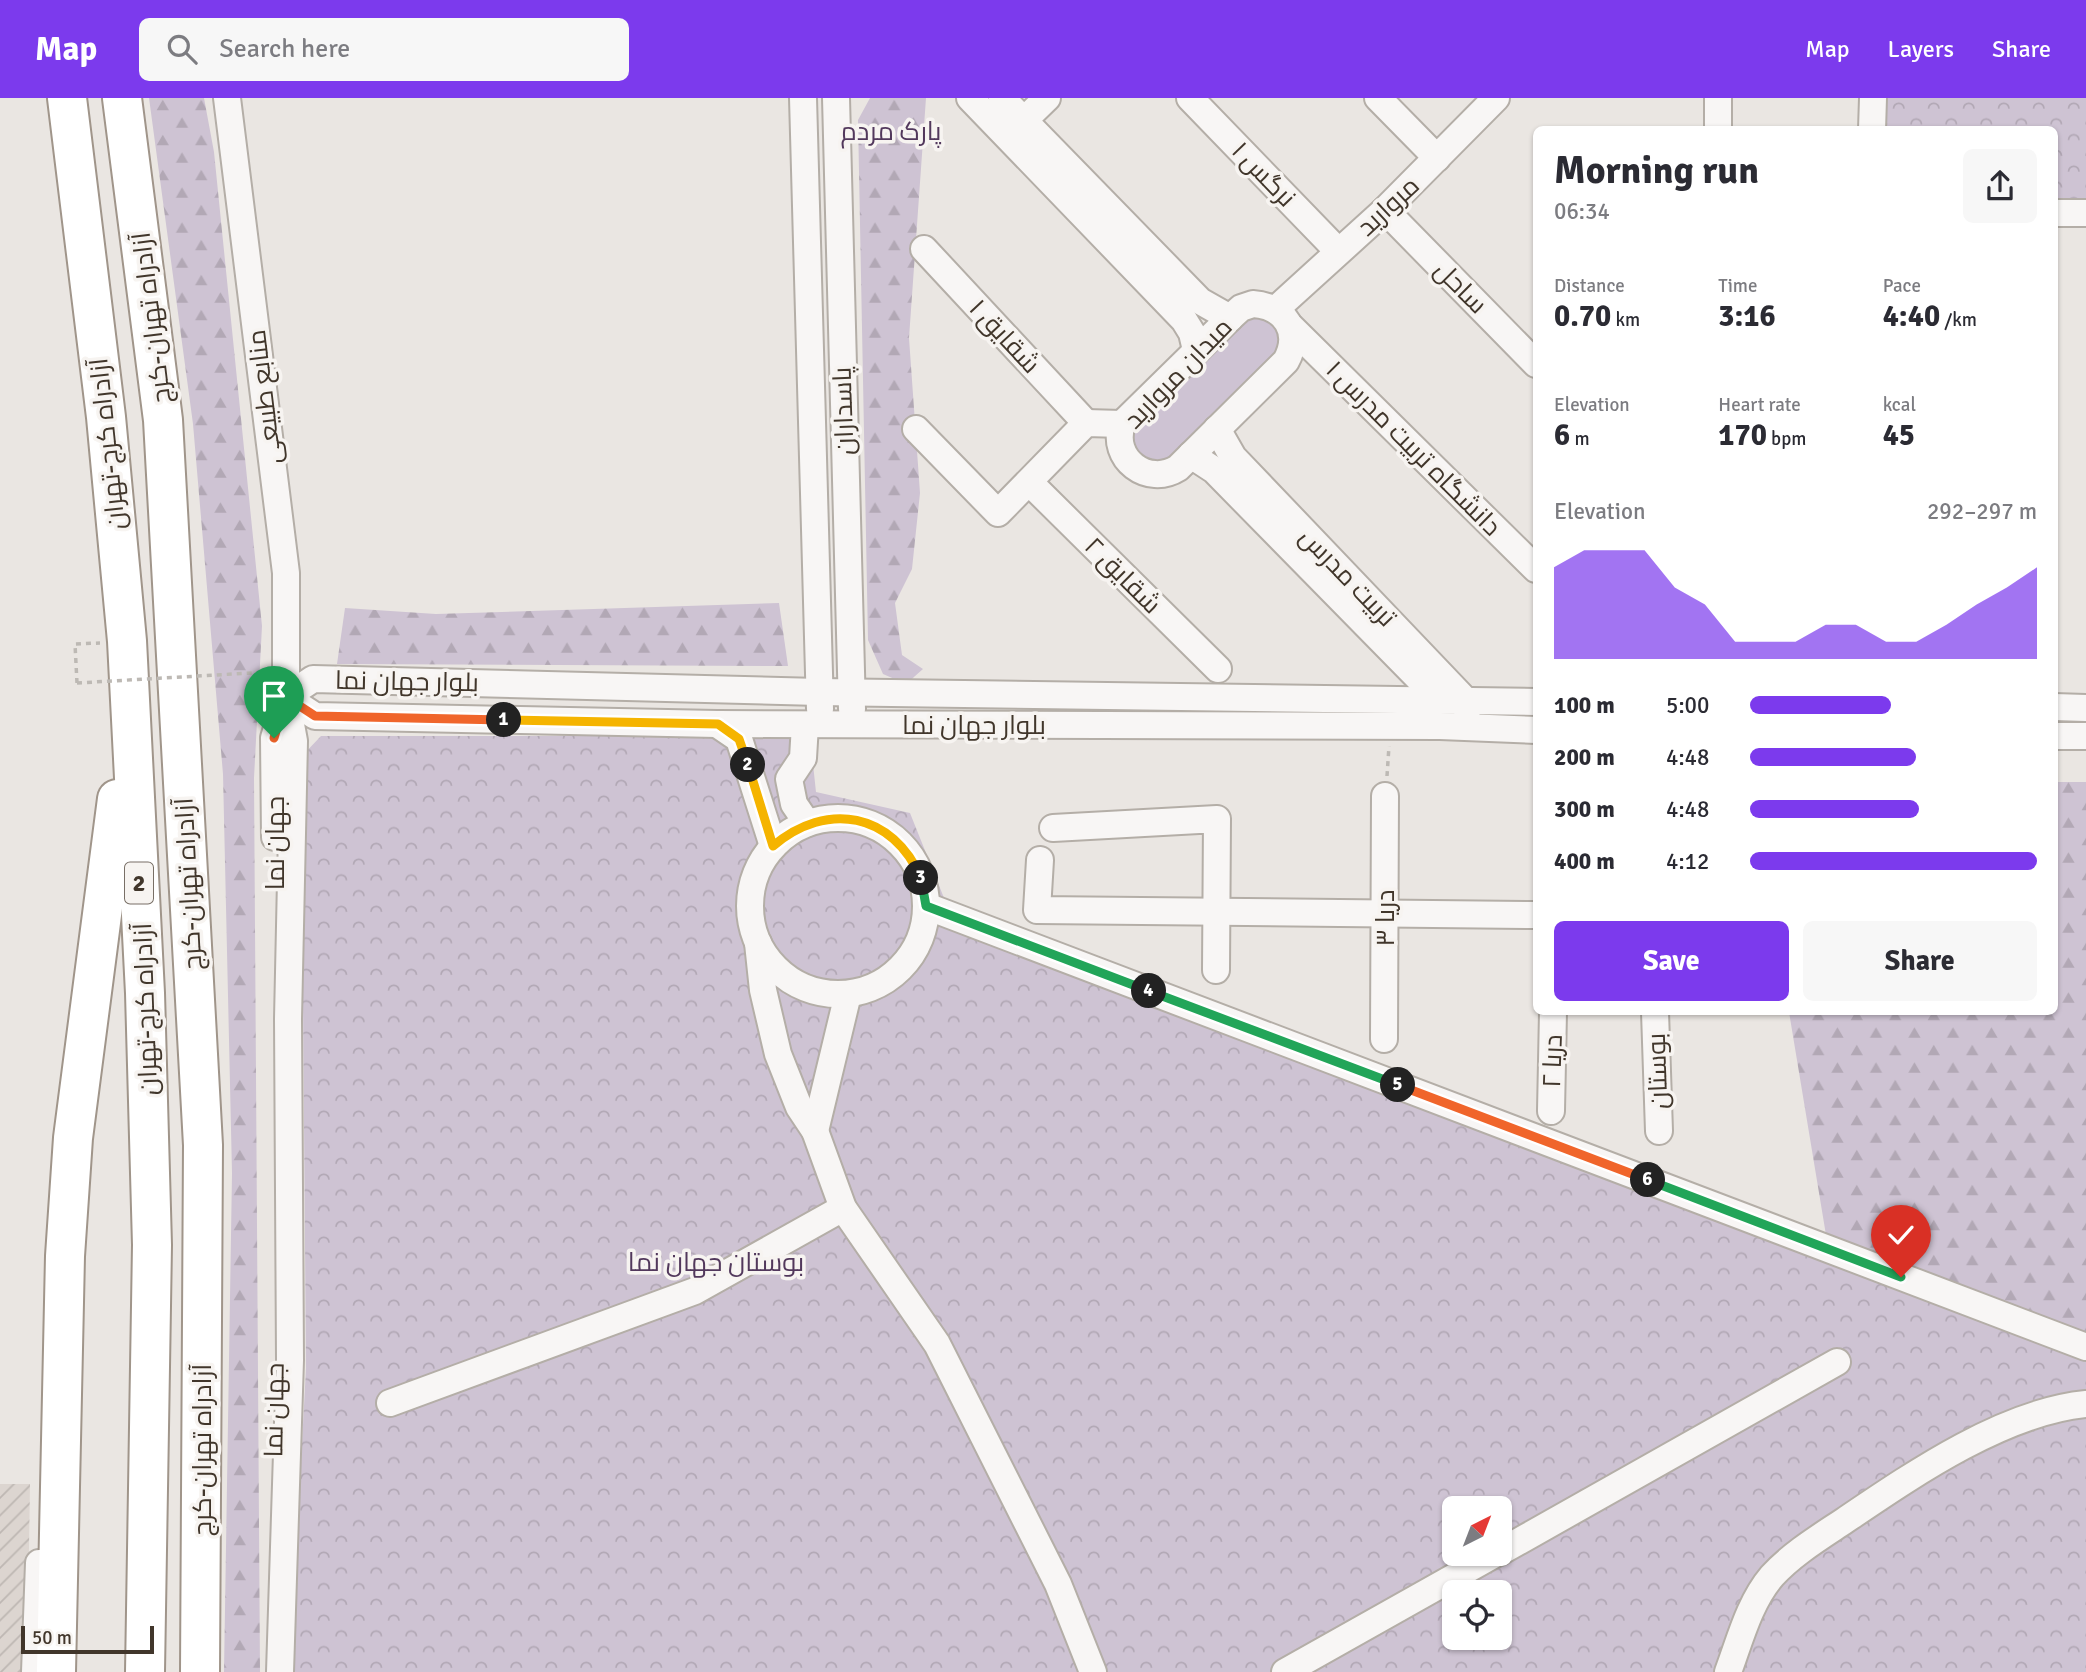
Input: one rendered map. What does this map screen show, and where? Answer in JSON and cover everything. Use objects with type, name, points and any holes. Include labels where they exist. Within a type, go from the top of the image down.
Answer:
[{"type":"highway","name":"آزادراه کرج-تهران","points":[[67,98],[107,431],[127,641],[145,993],[152,1245],[145,1672]]},
{"type":"highway","name":"آزادراه تهران-کرج","points":[[122,98],[163,421],[203,1145],[200,1672]]},
{"type":"highway","points":[[56,1672],[65,1256],[73,1138],[129,707]]},
{"type":"street","name":"منابع طبیعی","points":[[227,98],[286,573],[286,697]]},
{"type":"street","name":"پاسداران","points":[[803,98],[819,691],[803,758],[789,779],[794,804],[807,823]]},
{"type":"street","points":[[970,98],[1016,128],[1200,301],[1230,318]]},
{"type":"street","points":[[1002,98],[1016,128],[1184,320],[1192,332],[1196,350]]},
{"type":"street","points":[[1016,128],[1047,98]]},
{"type":"street","name":"نرگس ۱","points":[[1190,98],[1338,251]]},
{"type":"street","points":[[1378,98],[1437,158]]},
{"type":"street","name":"مروارید","points":[[1283,318],[1338,251],[1385,210],[1496,98]]},
{"type":"street","points":[[1718,98],[1718,126]]},
{"type":"street","points":[[1872,126],[1873,98]]},
{"type":"street","name":"پاسداران","points":[[838,101],[838,251],[852,725]]},
{"type":"street","name":"ساحل","points":[[1385,210],[1533,361]]},
{"type":"street","points":[[2058,214],[2086,214]]},
{"type":"street","points":[[807,248],[838,251]]},
{"type":"street","name":"شقایق ۱","points":[[924,249],[1086,423]]},
{"type":"street","name":"میدان مروارید","points":[[1253,304],[1283,318],[1291,350],[1286,361],[1169,474],[1148,475],[1139,471],[1125,455],[1119,435],[1122,425],[1241,308],[1253,304]]},
{"type":"street","name":"۱ دانشگاه تربیت مدرس","points":[[1283,318],[1533,566]]},
{"type":"street","points":[[916,429],[999,513],[1086,423],[1122,425]]},
{"type":"street","name":"تربیت مدرس","points":[[1217,429],[1233,457],[1466,701]]},
{"type":"street","name":"تربیت مدرس","points":[[1191,455],[1214,470],[1440,713]]},
{"type":"street","name":"شقایق ۲","points":[[1029,482],[1218,669]]},
{"type":"street","name":"بلوار جهان نما","points":[[1533,702],[1466,701],[1440,713],[1391,726],[813,725],[315,716],[286,697],[313,679],[851,691],[1440,713],[1468,727],[1533,730]]},
{"type":"street","name":"جهان نما","points":[[265,1672],[276,1314],[274,738],[286,697]]},
{"type":"street","name":"جهان نما","points":[[279,1672],[290,1360],[288,1019],[294,741],[286,697]]},
{"type":"street","points":[[1466,701],[1468,727]]},
{"type":"street","points":[[2058,707],[2086,708]]},
{"type":"street","points":[[718,724],[739,739],[773,846]]},
{"type":"street","points":[[2058,736],[2086,736]]},
{"type":"street","name":"دریا ۳","points":[[1384,1040],[1385,796]]},
{"type":"street","points":[[758,943],[773,966],[795,983],[821,992],[848,994],[873,987],[895,974],[912,955],[922,932],[926,906],[923,882],[913,860],[888,834],[855,819],[830,818],[807,823],[773,846],[758,867],[751,892],[750,918],[758,943],[763,990],[778,1054],[799,1107],[815,1130],[843,1208],[937,1344],[1058,1584],[1093,1672]]},
{"type":"street","points":[[1053,828],[1217,819],[1216,971]]},
{"type":"street","points":[[1040,860],[1037,910],[1533,915]]},
{"type":"street","points":[[926,906],[2086,1347]]},
{"type":"street","points":[[815,1130],[848,994]]},
{"type":"street","name":"دریا ۲","points":[[1551,1111],[1553,1015]]},
{"type":"street","name":"بوستان","points":[[1655,1015],[1659,1131]]},
{"type":"street","points":[[390,1404],[695,1291],[843,1208]]},
{"type":"street","points":[[1512,1545],[1837,1362]]},
{"type":"street","points":[[1728,1672],[1759,1597],[1772,1576],[1808,1546],[1899,1483],[1984,1437],[2058,1407],[2086,1405]]},
{"type":"street","points":[[35,1672],[39,1563]]},
{"type":"street","points":[[1286,1672],[1475,1566]]},
{"type":"path","points":[[75,644],[77,683],[268,672]]},
{"type":"path","points":[[1385,796],[1391,726]]},
{"type":"shaded area","points":[[0,1484],[30,1484],[27,1672],[0,1672]]},
{"type":"green space","points":[[149,98],[204,98],[214,152],[262,626],[254,778],[260,1672],[224,1672],[232,1173],[223,774],[193,424]]},
{"type":"green space","name":"پارک مردم","points":[[870,98],[926,98],[909,338],[920,493],[912,569],[895,603],[902,655],[923,669],[906,684],[883,674],[868,640],[858,120]]},
{"type":"green space","points":[[1883,98],[2086,98],[2086,208],[2058,208],[2058,126],[1883,126]]},
{"type":"green space","points":[[1253,315],[1272,321],[1280,336],[1277,351],[1170,460],[1151,463],[1134,450],[1131,429],[1233,328]]},
{"type":"green space","points":[[779,603],[788,666],[337,664],[345,608],[436,614]]},
{"type":"green space","name":"بوستان جهان نما","points":[[321,736],[810,736],[816,792],[910,813],[956,928],[2086,1349],[2086,1672],[290,1672],[306,1368],[301,757]]},
{"type":"green space","points":[[2058,782],[2086,782],[2086,1334],[1826,1235],[1789,1015],[2058,1015]]},
{"type":"route","points":[[274,738],[286,697],[315,716],[718,724],[739,739],[773,846],[789,832],[807,823],[830,818],[855,819],[878,827],[898,841],[913,860],[923,882],[926,906],[1901,1277]]}]
